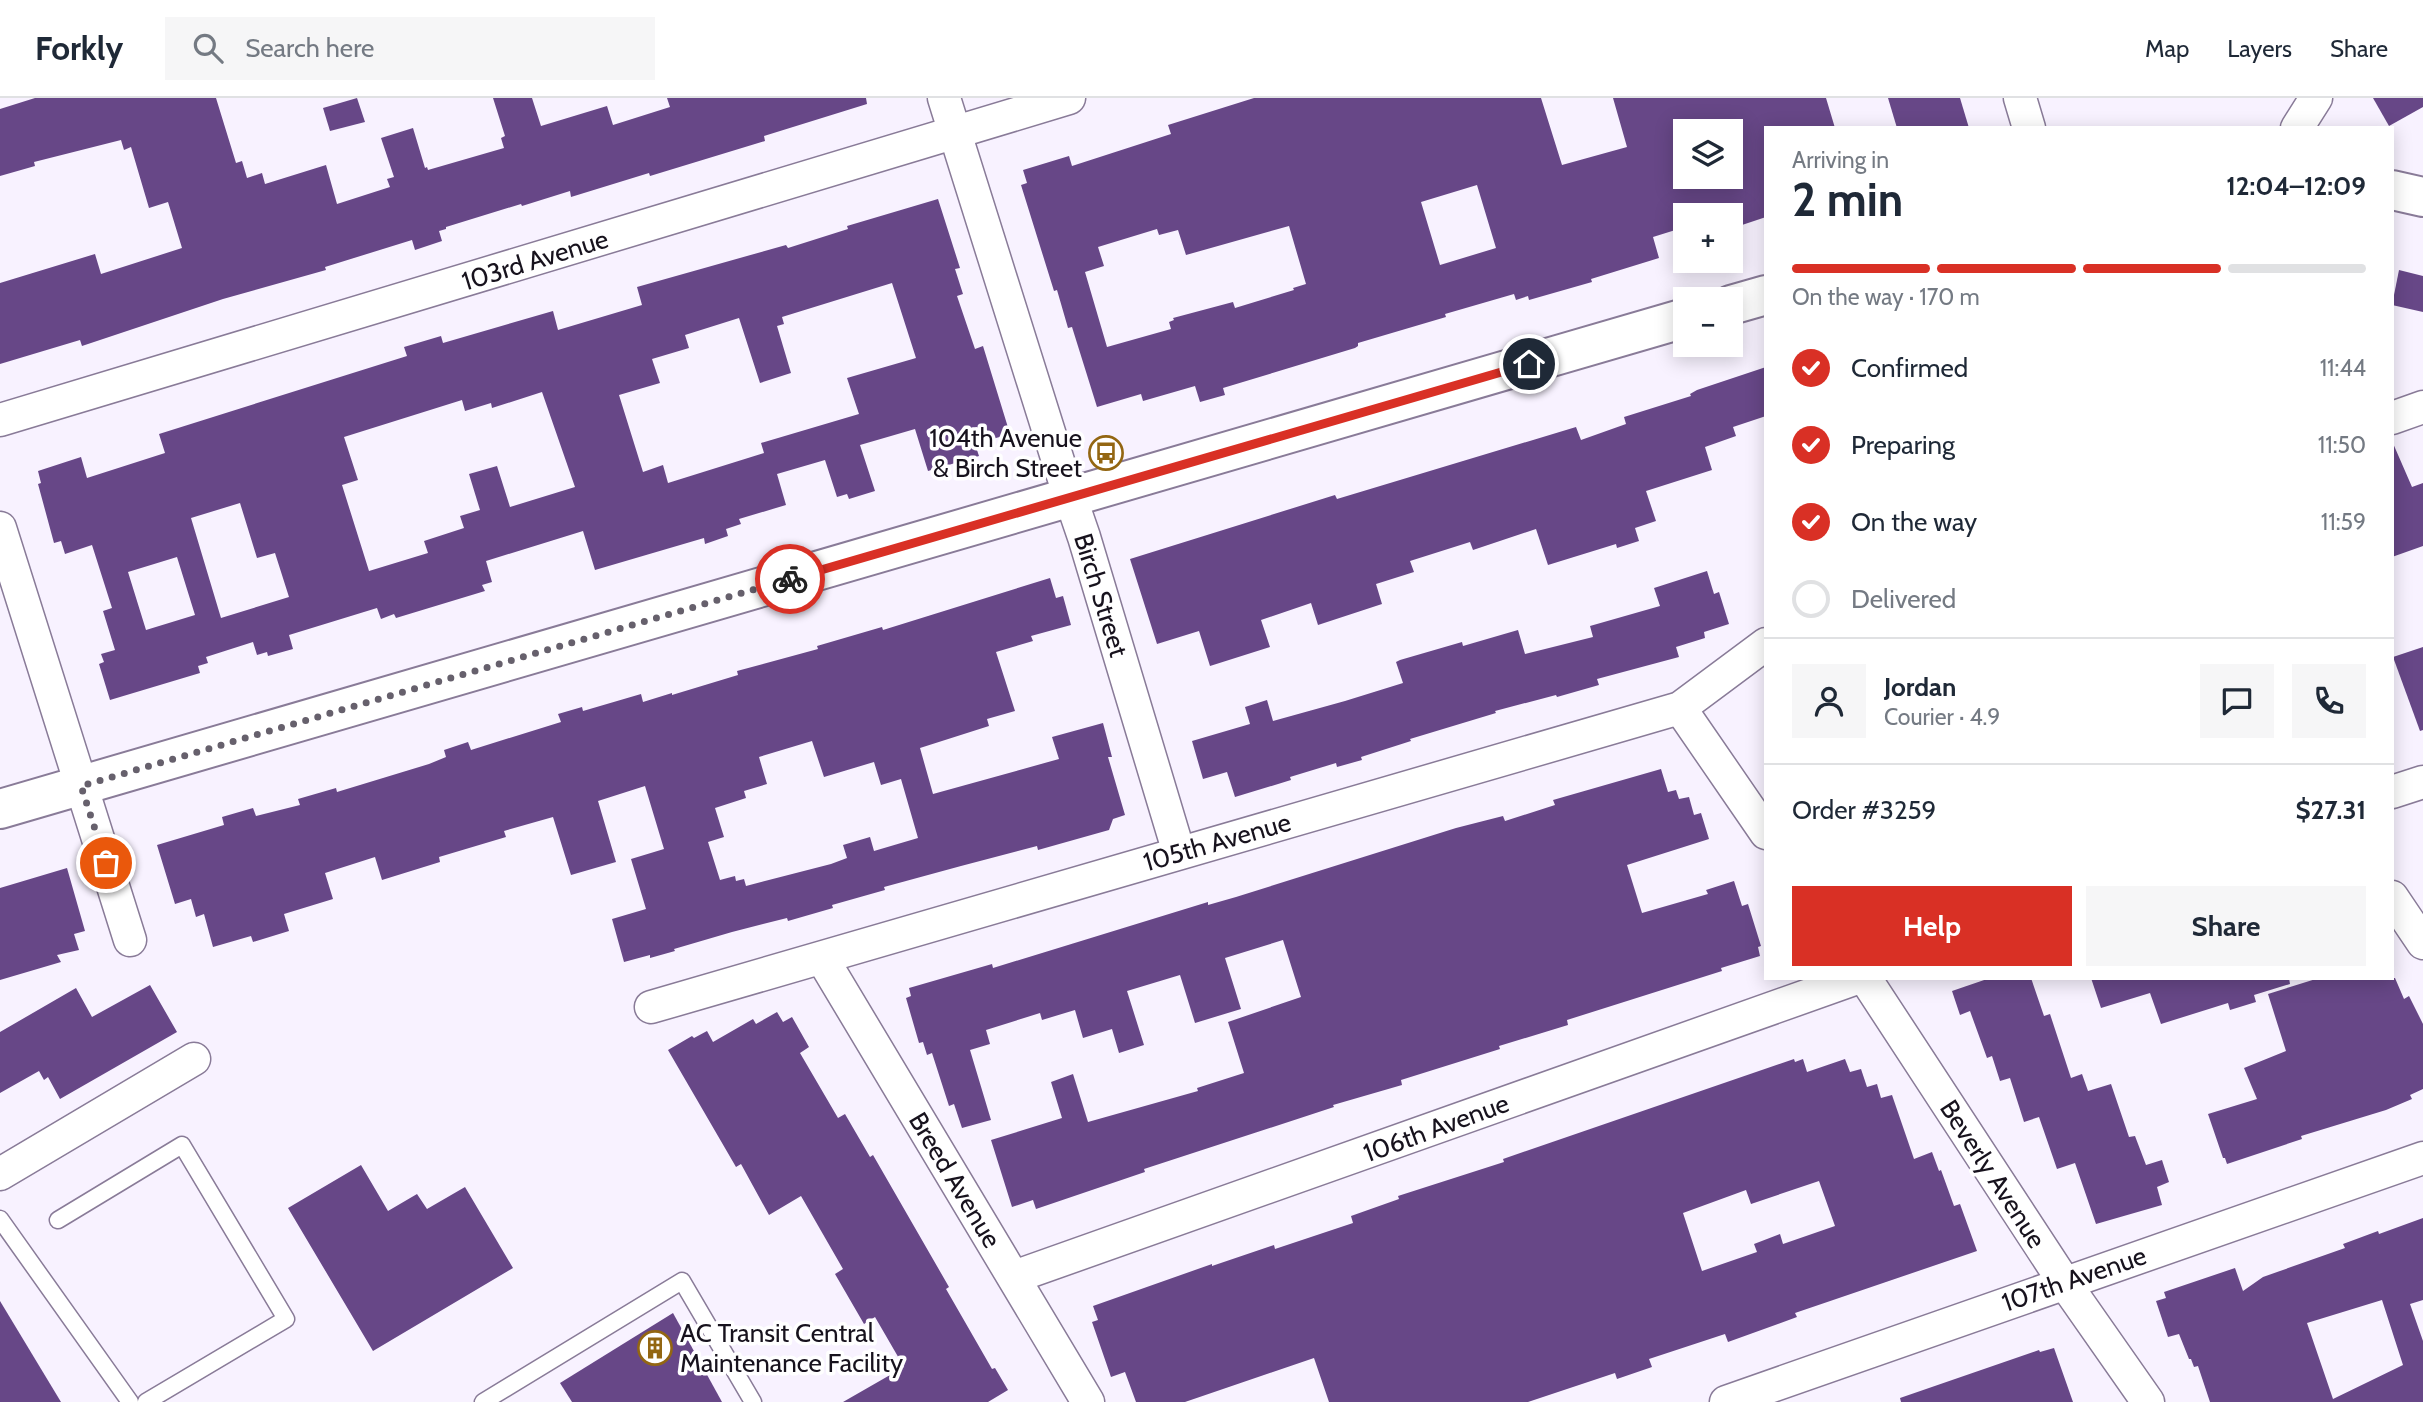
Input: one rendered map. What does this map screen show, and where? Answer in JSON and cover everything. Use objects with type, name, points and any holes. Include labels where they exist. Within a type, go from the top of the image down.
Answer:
[{"type":"street","name":"Birch Street","points":[[944,98],[1071,498],[1179,853]]},
{"type":"street","name":"103rd Avenue","points":[[0,421],[1069,98]]},
{"type":"street","points":[[2020,98],[2028,126]]},
{"type":"street","points":[[2298,126],[2316,98]]},
{"type":"street","points":[[2394,190],[2423,197]]},
{"type":"street","points":[[1743,302],[1764,296]]},
{"type":"street","points":[[0,809],[1673,322]]},
{"type":"street","points":[[2394,417],[2423,407]]},
{"type":"street","points":[[0,528],[130,940]]},
{"type":"street","name":"105th Avenue","points":[[651,1007],[1680,708],[1764,645]]},
{"type":"street","points":[[1680,708],[1764,830]]},
{"type":"street","points":[[2394,791],[2423,782]]},
{"type":"street","points":[[2394,900],[2423,943]]},
{"type":"street","name":"Breed Avenue","points":[[822,958],[1088,1402]]},
{"type":"street","name":"106th Avenue","points":[[1014,1277],[1851,980]]},
{"type":"street","name":"Beverly Avenue","points":[[1866,980],[2064,1282],[2148,1402]]},
{"type":"street","points":[[0,1174],[194,1059]]},
{"type":"street","name":"107th Avenue","points":[[1726,1402],[2423,1158]]},
{"type":"lane","points":[[58,1220],[182,1145],[286,1318],[146,1402]]},
{"type":"lane","points":[[0,1219],[130,1402]]},
{"type":"lane","points":[[483,1402],[682,1281],[753,1402]]},
{"type":"building","points":[[35,98],[216,98],[236,163],[242,161],[247,178],[262,173],[265,184],[326,165],[337,204],[390,187],[387,179],[394,177],[381,138],[413,128],[425,168],[428,170],[504,148],[501,138],[505,136],[493,98],[532,98],[541,126],[607,106],[613,125],[670,107],[667,98],[866,98],[867,104],[764,136],[765,141],[650,176],[649,173],[571,197],[570,191],[446,227],[439,231],[442,241],[415,250],[412,240],[325,267],[326,270],[223,299],[82,346],[80,340],[0,364],[0,283],[95,254],[101,274],[182,248],[168,202],[149,208],[131,147],[124,150],[121,140],[34,162],[35,166],[0,176],[0,109]]},
{"type":"building","points":[[357,98],[365,122],[330,131],[323,108]]},
{"type":"building","points":[[1254,98],[1541,98],[1562,165],[1627,147],[1613,98],[1826,98],[1834,126],[1764,126],[1764,218],[1743,225],[1743,203],[1673,203],[1673,231],[1653,237],[1659,258],[1591,279],[1592,282],[1529,300],[1528,296],[1516,300],[1514,294],[1445,314],[1446,317],[1358,343],[1355,348],[1223,388],[1225,395],[1200,402],[1195,386],[1143,401],[1141,394],[1097,407],[1072,327],[1068,328],[1057,290],[1054,291],[1021,185],[1027,183],[1023,170],[1069,156],[1072,166],[1171,134],[1168,125]],"holes":[[[1477,185],[1496,248],[1440,265],[1421,202]],[[1289,226],[1306,284],[1235,308],[1233,302],[1173,318],[1174,320],[1169,322],[1171,329],[1107,347],[1085,272],[1104,266],[1098,247],[1157,229],[1159,235],[1178,230],[1186,255]]]},
{"type":"building","points":[[1888,98],[1960,98],[1968,126],[1896,126]]},
{"type":"building","points":[[2373,98],[2423,98],[2423,107],[2389,126]]},
{"type":"building","points":[[938,199],[960,268],[955,269],[963,294],[957,296],[975,349],[983,346],[1010,434],[975,444],[979,456],[928,471],[915,429],[860,445],[875,491],[849,499],[847,494],[837,497],[825,460],[777,474],[786,505],[739,519],[741,524],[726,529],[728,536],[705,544],[704,538],[595,570],[583,531],[486,561],[492,582],[482,585],[485,591],[396,618],[394,614],[381,619],[377,608],[289,635],[293,649],[268,656],[267,652],[257,655],[253,642],[206,657],[208,663],[198,666],[200,673],[110,700],[99,664],[104,662],[101,654],[115,650],[103,611],[112,608],[92,545],[65,554],[61,541],[54,543],[38,484],[41,483],[38,471],[81,457],[87,478],[165,453],[159,434],[407,356],[404,347],[441,336],[443,343],[553,311],[558,330],[642,305],[637,287],[786,245],[788,248],[848,229],[847,226]],"holes":[[[892,283],[916,358],[847,378],[859,414],[761,443],[764,453],[668,483],[663,465],[643,472],[619,395],[660,383],[652,359],[689,348],[685,335],[739,318],[760,383],[791,373],[777,326],[784,324],[782,317]],[[542,392],[575,487],[510,507],[497,466],[469,474],[480,510],[460,516],[464,528],[424,541],[428,553],[369,571],[342,485],[358,480],[344,437],[462,400],[465,411],[491,403],[492,408]],[[240,503],[257,558],[275,553],[289,597],[221,618],[191,518]],[[177,557],[195,615],[146,630],[128,572]]]},
{"type":"building","points":[[2399,270],[2423,276],[2423,312],[2394,305]]},
{"type":"building","points":[[1764,368],[1764,417],[1733,427],[1736,436],[1705,447],[1712,470],[1646,491],[1656,521],[1635,528],[1639,541],[1617,548],[1616,544],[1548,565],[1536,529],[1473,550],[1470,542],[1410,561],[1414,572],[1376,584],[1382,604],[1318,625],[1311,603],[1261,620],[1270,647],[1210,666],[1199,631],[1157,644],[1130,559],[1335,495],[1337,499],[1576,427],[1581,440],[1626,424],[1624,417],[1691,396],[1690,394]]},
{"type":"building","points":[[2394,446],[2412,487],[2423,483],[2423,546],[2394,556]]},
{"type":"building","points":[[1707,571],[1714,594],[1719,592],[1729,624],[1704,632],[1705,638],[1676,647],[1679,657],[1597,679],[1599,685],[1495,711],[1496,713],[1361,757],[1362,760],[1337,767],[1336,763],[1235,797],[1227,772],[1203,779],[1192,741],[1250,724],[1245,707],[1267,700],[1273,721],[1345,701],[1403,683],[1396,662],[1400,660],[1462,642],[1463,646],[1518,630],[1525,654],[1593,637],[1590,626],[1660,606],[1654,588]]},
{"type":"building","points":[[1050,578],[1056,598],[1063,596],[1071,625],[1031,636],[1033,641],[996,652],[1015,711],[987,719],[989,726],[920,748],[933,794],[1059,759],[1052,737],[1103,723],[1112,757],[1108,757],[1125,815],[1113,819],[1109,830],[1038,850],[1037,846],[961,866],[884,887],[885,890],[788,921],[787,918],[650,958],[650,955],[624,962],[612,919],[646,909],[631,859],[664,849],[645,786],[598,801],[616,862],[571,875],[553,817],[504,831],[506,837],[439,857],[440,862],[382,880],[375,857],[325,873],[333,899],[284,914],[289,931],[253,942],[251,936],[213,947],[204,914],[196,917],[191,899],[175,904],[157,845],[224,825],[222,817],[253,808],[256,816],[300,805],[298,799],[336,788],[337,792],[429,764],[446,757],[444,750],[468,742],[471,750],[561,722],[558,714],[582,707],[583,711],[641,694],[643,702],[672,695],[738,675],[737,671],[818,649],[817,646],[882,627],[883,630]],"holes":[[[812,741],[824,777],[874,762],[881,785],[901,779],[918,838],[874,851],[870,837],[843,845],[847,858],[746,886],[744,879],[736,881],[735,876],[720,880],[708,842],[724,837],[715,808],[746,798],[744,791],[767,784],[759,757]]]},
{"type":"building","points":[[2423,647],[2423,730],[2420,731],[2394,657]]},
{"type":"building","points":[[1661,769],[1668,792],[1676,790],[1679,799],[1689,797],[1694,815],[1701,813],[1709,839],[1627,865],[1642,913],[1708,894],[1706,890],[1734,881],[1742,906],[1748,904],[1761,946],[1758,947],[1760,956],[1721,968],[1722,971],[1567,1020],[1568,1025],[1401,1080],[1402,1085],[1333,1105],[1334,1107],[1144,1169],[1145,1172],[1036,1209],[1033,1200],[1012,1207],[991,1140],[1062,1118],[1051,1082],[1073,1074],[1088,1122],[1198,1091],[1197,1088],[1244,1073],[1228,1022],[1301,997],[1283,940],[1225,958],[1241,1009],[1195,1023],[1180,975],[1127,991],[1144,1045],[1119,1053],[1112,1029],[1083,1038],[1075,1010],[1042,1020],[1040,1013],[986,1030],[990,1044],[970,1050],[991,1120],[962,1128],[954,1104],[949,1106],[932,1053],[927,1055],[923,1042],[919,1043],[906,998],[911,996],[909,988],[992,964],[993,968],[1208,902],[1208,905],[1236,897],[1456,828],[1503,816],[1505,821],[1555,805],[1553,800]]},
{"type":"building","points":[[67,868],[85,931],[74,934],[79,950],[57,955],[61,962],[0,980],[0,888]]},
{"type":"building","points":[[2395,978],[2404,999],[2409,996],[2423,1024],[2423,1089],[2410,1095],[2412,1099],[2386,1110],[2301,1136],[2302,1139],[2227,1164],[2208,1114],[2257,1099],[2244,1068],[2286,1051],[2268,994],[2313,980]]},
{"type":"building","points":[[1984,980],[2032,980],[2044,1016],[2050,1014],[2071,1078],[2082,1074],[2088,1091],[2111,1084],[2129,1137],[2135,1136],[2146,1165],[2162,1160],[2169,1182],[2157,1187],[2162,1205],[2096,1224],[2075,1163],[2057,1169],[2039,1117],[2024,1122],[2010,1078],[2000,1081],[1992,1056],[1987,1058],[1970,1011],[1960,1015],[1952,991]]},
{"type":"building","points":[[2092,980],[2289,980],[2290,984],[2254,995],[2256,1002],[2230,1010],[2228,1003],[2161,1024],[2150,993],[2101,1008]]},
{"type":"building","points":[[150,985],[177,1032],[60,1099],[48,1077],[44,1080],[39,1071],[0,1093],[0,1032],[76,988],[92,1017]]},
{"type":"building","points":[[777,1012],[783,1022],[792,1017],[809,1047],[800,1053],[838,1118],[845,1114],[870,1157],[873,1155],[949,1287],[946,1289],[992,1369],[995,1368],[1008,1390],[988,1402],[843,1402],[904,1367],[875,1317],[864,1324],[835,1274],[843,1269],[801,1196],[769,1215],[741,1164],[736,1167],[668,1050],[707,1031],[713,1042],[753,1019],[756,1024]]},
{"type":"building","points":[[1794,1059],[1795,1062],[1803,1059],[1807,1072],[1845,1059],[1850,1072],[1861,1069],[1867,1087],[1877,1084],[1881,1098],[1892,1095],[1914,1159],[1932,1152],[1954,1206],[1960,1204],[1977,1251],[1795,1313],[1797,1317],[1728,1342],[1725,1334],[1649,1359],[1652,1367],[1617,1379],[1615,1373],[1528,1402],[1329,1402],[1314,1358],[1185,1402],[1136,1402],[1125,1372],[1111,1377],[1092,1322],[1098,1320],[1093,1306],[1212,1264],[1274,1245],[1275,1249],[1353,1223],[1351,1216],[1399,1199],[1398,1196],[1504,1162],[1503,1159]],"holes":[[[1819,1181],[1835,1226],[1783,1244],[1780,1234],[1754,1244],[1757,1252],[1702,1271],[1683,1213],[1746,1190],[1751,1204]]]},
{"type":"building","points":[[361,1165],[388,1211],[417,1194],[427,1209],[465,1187],[513,1268],[373,1351],[288,1208]]},
{"type":"building","points":[[2423,1218],[2423,1300],[2410,1304],[2423,1341],[2423,1402],[2210,1402],[2198,1366],[2194,1367],[2189,1359],[2179,1334],[2168,1337],[2156,1301],[2166,1298],[2164,1292],[2235,1268],[2243,1291],[2263,1277],[2345,1248],[2343,1244],[2378,1231],[2379,1234]],"holes":[[[2382,1300],[2403,1365],[2333,1399],[2307,1323]]]},
{"type":"building","points":[[0,1301],[61,1402],[0,1402]]},
{"type":"building","name":"AC Transit Central Maintenance Facility","points":[[673,1313],[722,1402],[572,1402],[560,1383]]},
{"type":"building","points":[[2054,1348],[2073,1402],[1901,1402],[1900,1398],[2039,1350],[2040,1352]]},
{"type":"way so far","points":[[106,863],[81,786],[790,579]]},
{"type":"place","name":"104th Avenue & Birch Street","points":[[1106,453]]},
{"type":"place","name":"AC Transit Central Maintenance Facility","points":[[655,1348]]},
{"type":"route","points":[[790,579],[1529,364]]}]
